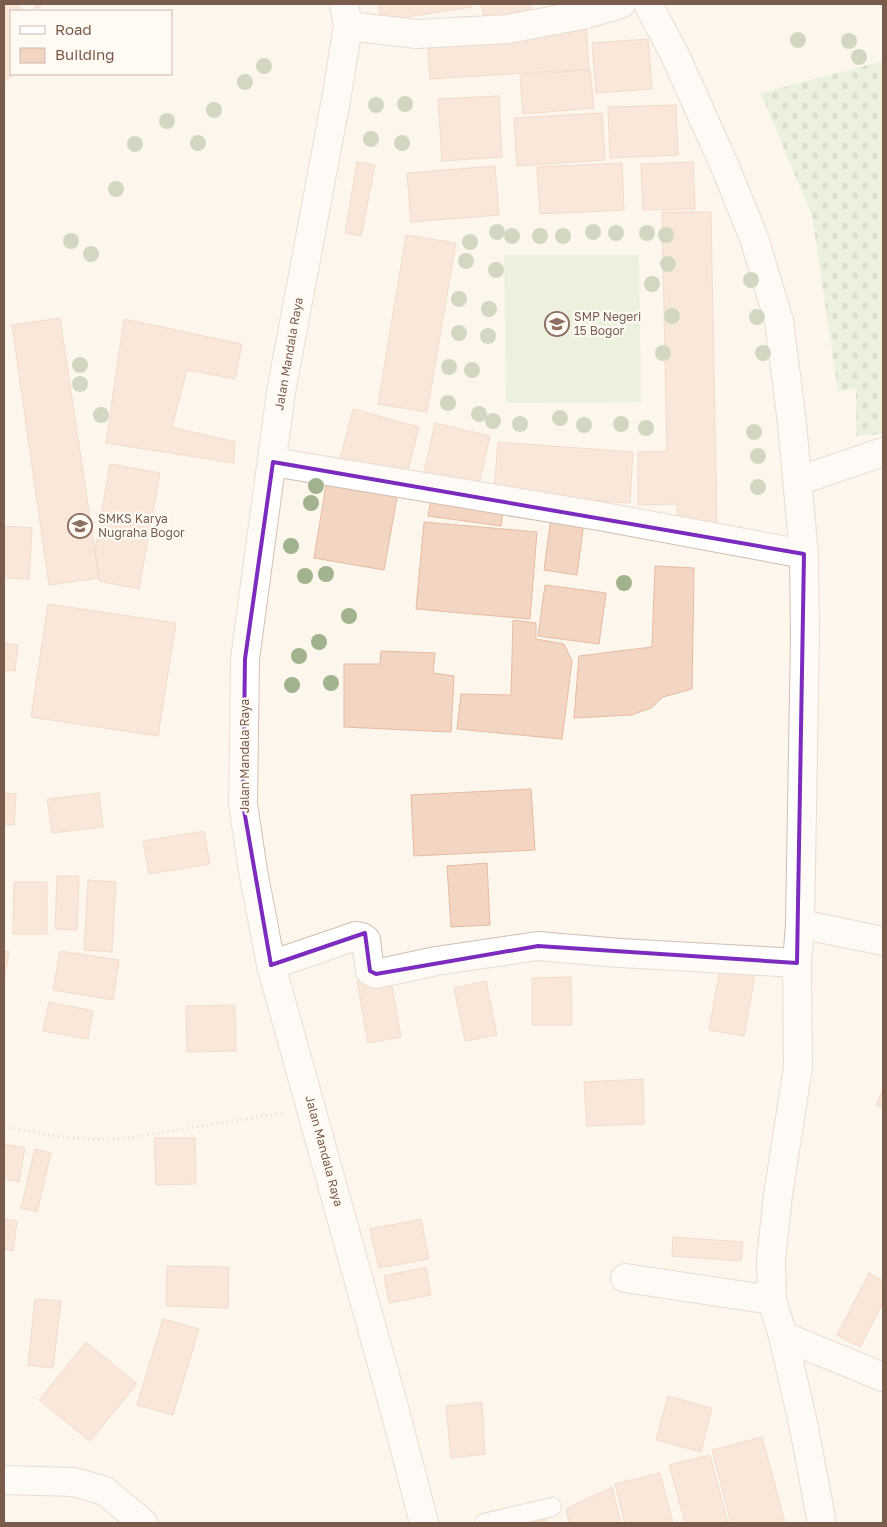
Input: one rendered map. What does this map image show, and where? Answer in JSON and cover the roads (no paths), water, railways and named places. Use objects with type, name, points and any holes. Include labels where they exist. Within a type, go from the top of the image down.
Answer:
[{"type":"street","points":[[346,15],[417,34],[508,29],[582,15],[620,4]]},
{"type":"street","points":[[651,4],[719,152],[754,238],[779,320],[798,481],[804,554],[805,637],[800,924],[797,963],[798,1067],[778,1195],[771,1260],[772,1300],[783,1336],[803,1423],[822,1523]]},
{"type":"street","name":"Jalan Mandala Raya","points":[[346,15],[337,94],[281,392],[245,659],[243,804],[253,871],[272,965],[424,1523]]},
{"type":"street","points":[[798,481],[883,452]]},
{"type":"street","points":[[273,462],[599,516],[804,554]]},
{"type":"street","points":[[800,924],[883,941]]},
{"type":"street","points":[[272,965],[356,936],[366,940],[370,972],[376,974],[436,961],[538,946],[620,953],[797,963]]},
{"type":"street","points":[[625,1278],[772,1300]]},
{"type":"street","points":[[783,1336],[883,1377]]},
{"type":"street","points":[[4,1480],[74,1482],[105,1492],[143,1523]]},
{"type":"lane","points":[[484,1523],[552,1507]]},
{"type":"place","name":"SMP Negeri 15 Bogor","points":[[557,324]]},
{"type":"place","name":"SMKS Karya Nugraha Bogor","points":[[80,526]]}]
